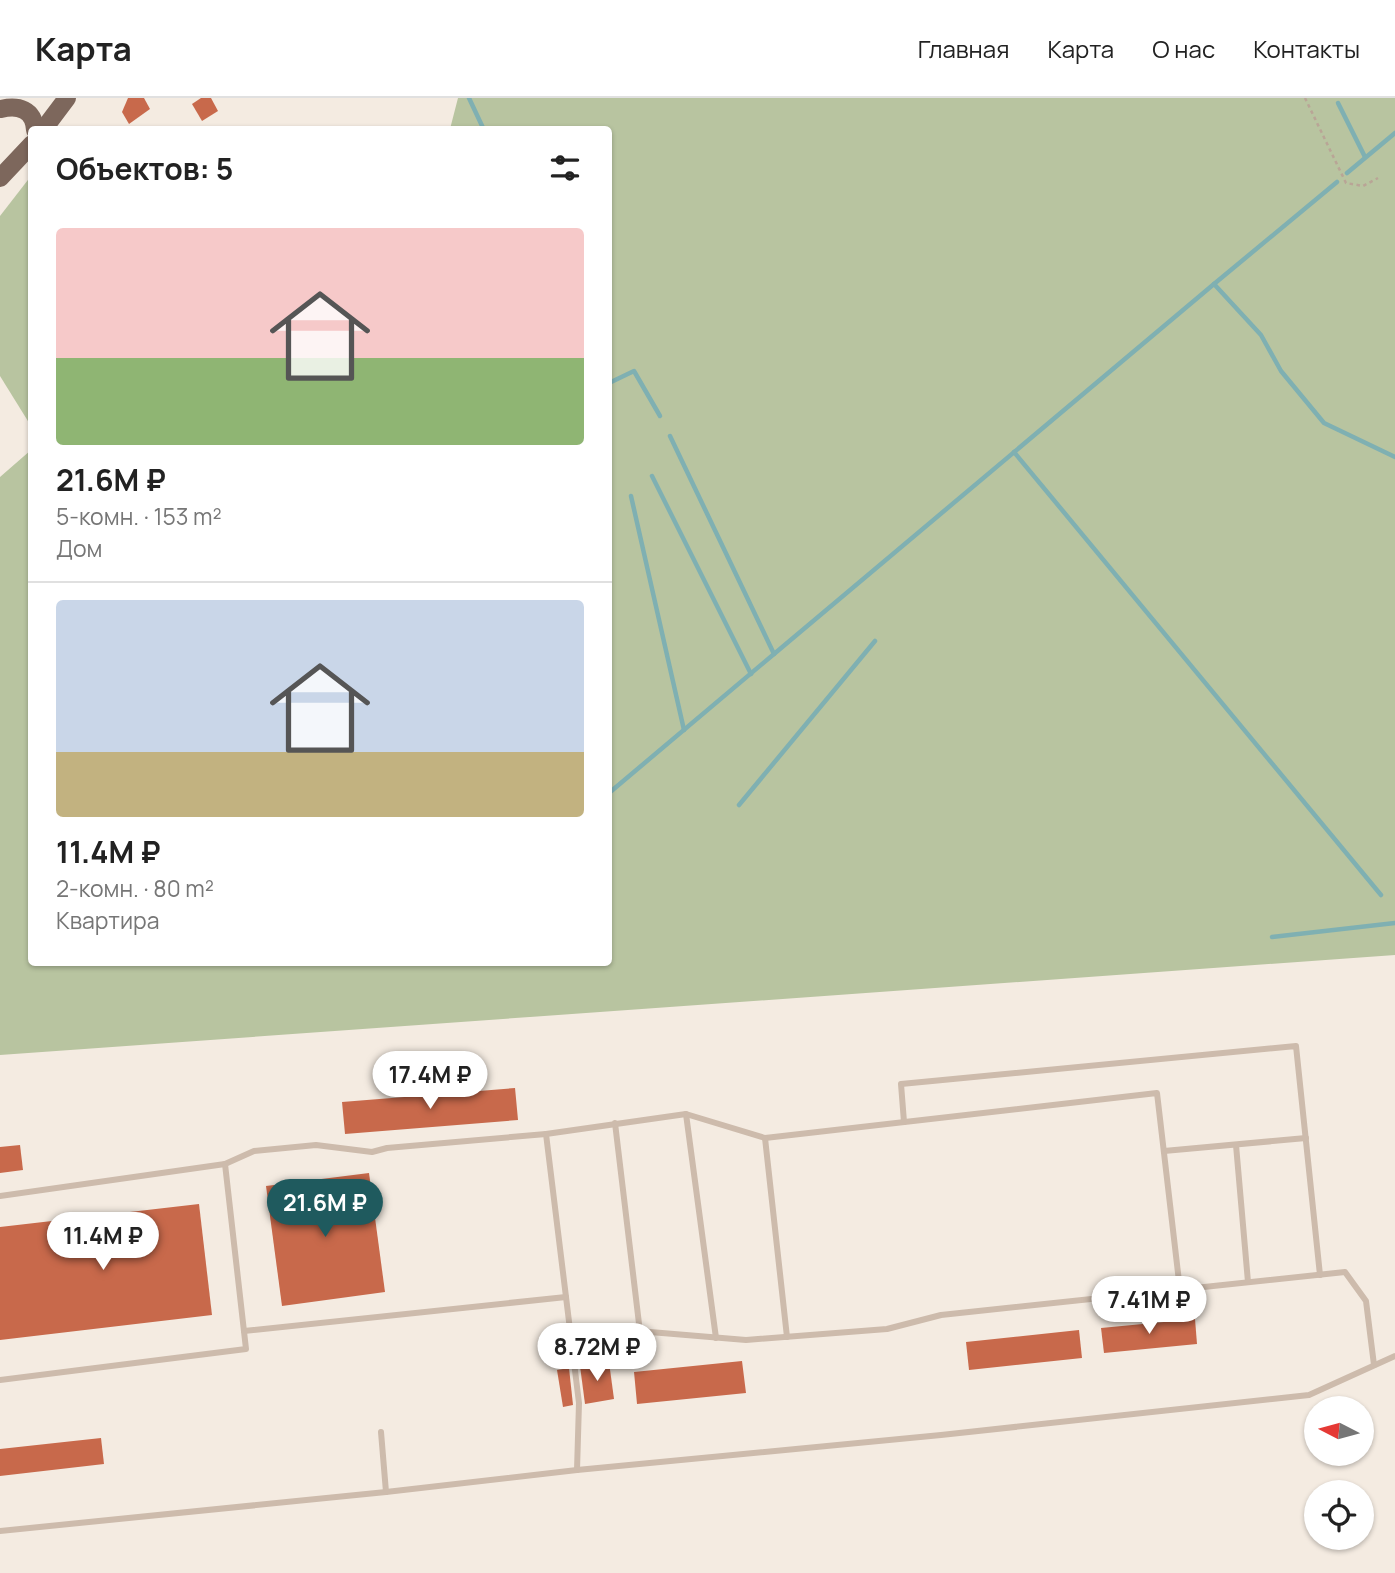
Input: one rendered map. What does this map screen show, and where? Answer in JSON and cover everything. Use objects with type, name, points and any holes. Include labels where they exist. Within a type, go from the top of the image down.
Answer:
[{"type":"main road","points":[[0,109],[11,98]]},
{"type":"main road","points":[[46,126],[67,98]]},
{"type":"main road","points":[[0,109],[15,106],[27,112],[34,126]]},
{"type":"main road","points":[[0,178],[28,145]]},
{"type":"lane","points":[[904,1122],[901,1084],[1296,1046],[1320,1275]]},
{"type":"lane","points":[[0,1196],[225,1164],[254,1151],[316,1145],[372,1152],[387,1148],[546,1134],[685,1114],[765,1138],[1157,1093],[1180,1290]]},
{"type":"lane","points":[[685,1114],[716,1338]]},
{"type":"lane","points":[[615,1123],[640,1332]]},
{"type":"lane","points":[[546,1134],[579,1403],[577,1470]]},
{"type":"lane","points":[[765,1138],[787,1337]]},
{"type":"lane","points":[[1164,1152],[1306,1138]]},
{"type":"lane","points":[[1236,1144],[1248,1282]]},
{"type":"lane","points":[[0,1380],[246,1349],[225,1164]]},
{"type":"lane","points":[[570,1335],[626,1330],[746,1340],[887,1329],[941,1315],[1345,1272],[1366,1301],[1374,1365]]},
{"type":"lane","points":[[244,1331],[566,1297]]},
{"type":"lane","points":[[0,1531],[1310,1395],[1395,1356]]},
{"type":"lane","points":[[381,1432],[387,1492]]},
{"type":"path","points":[[1305,98],[1346,183],[1363,186],[1378,178]]},
{"type":"green space","points":[[458,98],[1395,98],[1395,955],[0,1055],[0,477],[28,453],[28,966],[612,966],[612,126],[451,126]]},
{"type":"green space","points":[[28,180],[28,421],[0,376],[0,216]]},
{"type":"building","points":[[128,98],[144,98],[150,109],[129,124],[122,112]]},
{"type":"building","points":[[201,98],[211,98],[218,111],[202,121],[192,104]]},
{"type":"building","points":[[515,1088],[518,1120],[345,1134],[342,1102]]},
{"type":"building","points":[[20,1145],[23,1170],[0,1173],[0,1147]]},
{"type":"building","points":[[369,1173],[385,1292],[282,1306],[266,1186]]},
{"type":"building","points":[[199,1204],[212,1315],[0,1340],[0,1227]]},
{"type":"building","points":[[1195,1319],[1197,1344],[1104,1353],[1101,1328]]},
{"type":"building","points":[[1079,1330],[1082,1358],[969,1370],[966,1342]]},
{"type":"building","points":[[742,1361],[746,1393],[637,1404],[634,1372]]},
{"type":"building","points":[[609,1362],[614,1399],[585,1404],[580,1366]]},
{"type":"building","points":[[569,1368],[573,1405],[563,1407],[557,1370]]},
{"type":"building","points":[[101,1438],[104,1464],[0,1476],[0,1449]]},
{"type":"waterway","points":[[469,98],[482,126]]},
{"type":"waterway","points":[[1338,103],[1365,157]]},
{"type":"waterway","points":[[1347,173],[1395,133]]},
{"type":"waterway","points":[[1337,182],[1214,284],[1261,335],[1281,371],[1324,423],[1395,457]]},
{"type":"waterway","points":[[670,436],[774,654],[1214,284]]},
{"type":"waterway","points":[[612,382],[634,371],[660,416]]},
{"type":"waterway","points":[[1014,452],[1381,895]]},
{"type":"waterway","points":[[652,476],[751,674]]},
{"type":"waterway","points":[[631,496],[684,730]]},
{"type":"waterway","points":[[739,805],[875,641]]},
{"type":"waterway","points":[[612,790],[774,654]]},
{"type":"waterway","points":[[1272,937],[1395,923]]}]
